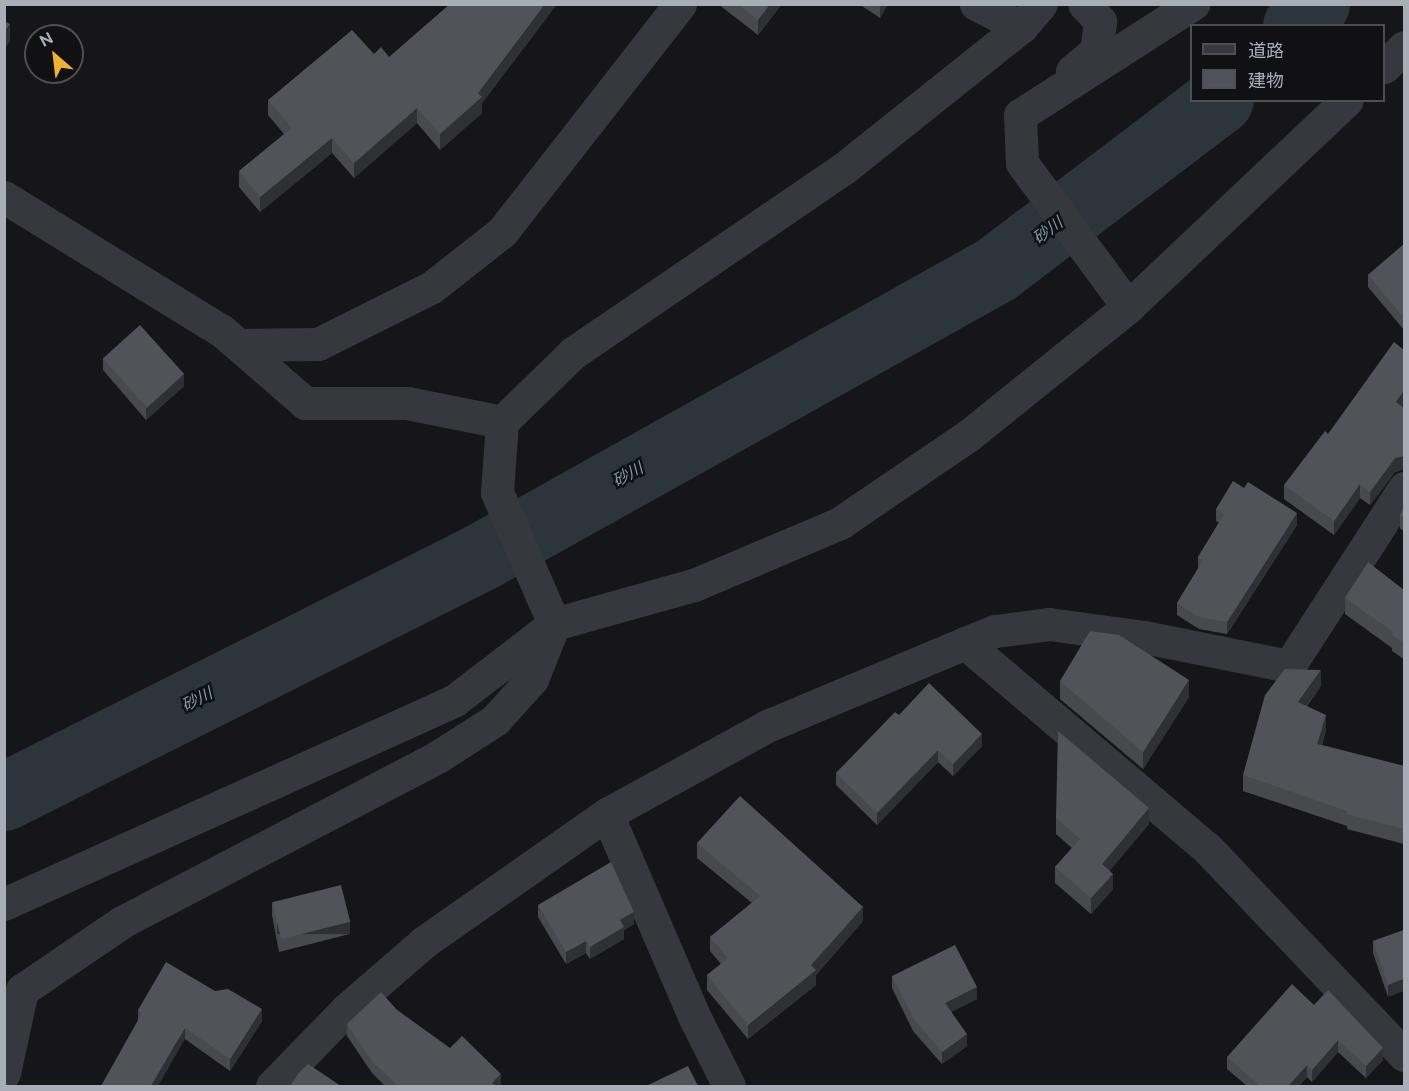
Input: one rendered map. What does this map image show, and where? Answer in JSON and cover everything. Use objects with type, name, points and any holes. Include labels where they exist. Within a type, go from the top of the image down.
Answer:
[{"type":"street","points":[[239,345],[318,344],[432,287],[502,232],[680,4]]},
{"type":"street","points":[[975,4],[1031,16]]},
{"type":"street","points":[[1020,115],[1096,51],[1100,21],[1084,4]]},
{"type":"street","points":[[1020,115],[1193,4]]},
{"type":"street","points":[[4,1073],[22,990],[122,922],[440,756],[495,720],[532,679],[549,611],[497,492],[502,422],[573,353],[843,169],[1031,16]]},
{"type":"street","points":[[1385,65],[1404,47]]},
{"type":"street","points":[[4,904],[455,700],[549,611],[694,585],[840,523],[969,435],[1128,307],[1345,102]]},
{"type":"street","points":[[1020,115],[1022,163],[1128,307]]},
{"type":"street","points":[[4,197],[239,345],[305,403],[407,402],[502,422]]},
{"type":"street","points":[[272,1086],[347,1009],[424,942],[607,814],[767,726],[965,643],[995,632],[1049,624],[1144,637],[1289,666],[1404,488]]},
{"type":"street","points":[[965,643],[1207,848],[1404,1055]]},
{"type":"street","points":[[607,814],[694,1016],[729,1086]]},
{"type":"building","points":[[450,4],[545,4],[478,93],[482,97],[440,134],[417,108],[354,163],[332,138],[260,197],[239,171],[292,128],[268,100],[352,30],[374,54],[381,47],[389,57]]},
{"type":"building","points":[[738,4],[770,4],[758,20]]},
{"type":"building","points":[[4,21],[10,24],[4,33]]},
{"type":"building","points":[[1404,244],[1404,318],[1368,275]]},
{"type":"building","points":[[140,325],[184,374],[147,408],[103,358]]},
{"type":"building","points":[[1394,342],[1404,350],[1404,391],[1396,402],[1404,408],[1404,456],[1395,458],[1370,492],[1360,484],[1334,521],[1284,485],[1325,431],[1328,434]]},
{"type":"building","points":[[1233,481],[1244,488],[1248,482],[1297,513],[1227,622],[1199,617],[1177,603],[1203,560],[1198,557],[1224,514],[1216,509]]},
{"type":"building","points":[[1368,562],[1404,590],[1404,643],[1392,635],[1393,632],[1345,598]]},
{"type":"building","points":[[1090,631],[1119,635],[1189,680],[1143,752],[1060,681]]},
{"type":"building","points":[[1285,669],[1321,670],[1298,702],[1326,715],[1317,744],[1404,766],[1404,829],[1347,814],[1347,811],[1243,775],[1265,695]]},
{"type":"building","points":[[929,683],[982,734],[953,764],[938,750],[877,813],[836,773],[895,712],[899,715]]},
{"type":"building","points":[[1058,731],[1149,808],[1102,864],[1113,874],[1091,898],[1055,867],[1080,839],[1056,818]]},
{"type":"building","points":[[740,796],[863,907],[811,965],[816,970],[748,1025],[707,975],[728,958],[710,937],[760,896],[697,843]]},
{"type":"building","points":[[611,862],[634,912],[620,920],[624,927],[590,947],[586,941],[566,952],[538,905]]},
{"type":"building","points":[[341,885],[350,922],[281,939],[272,902]]},
{"type":"building","points":[[1404,930],[1404,979],[1388,985],[1373,941]]},
{"type":"building","points":[[955,945],[977,987],[945,1003],[967,1034],[942,1052],[913,1018],[892,976]]},
{"type":"building","points":[[166,962],[215,991],[228,989],[262,1009],[230,1059],[185,1028],[151,1086],[101,1086],[142,1013],[138,1010]]},
{"type":"building","points":[[1292,984],[1314,1005],[1328,990],[1383,1048],[1366,1066],[1338,1040],[1312,1070],[1307,1065],[1288,1086],[1260,1086],[1227,1057]]},
{"type":"building","points":[[381,992],[397,1010],[450,1048],[462,1036],[501,1074],[492,1083],[496,1086],[398,1086],[372,1061],[347,1024]]},
{"type":"building","points":[[308,1064],[341,1086],[290,1086]]},
{"type":"building","points":[[688,1066],[698,1086],[646,1086]]},
{"type":"waterway","name":"砂川","points":[[1299,24],[1316,4]]},
{"type":"waterway","name":"砂川","points":[[4,797],[480,558],[996,270],[1217,102]]}]
